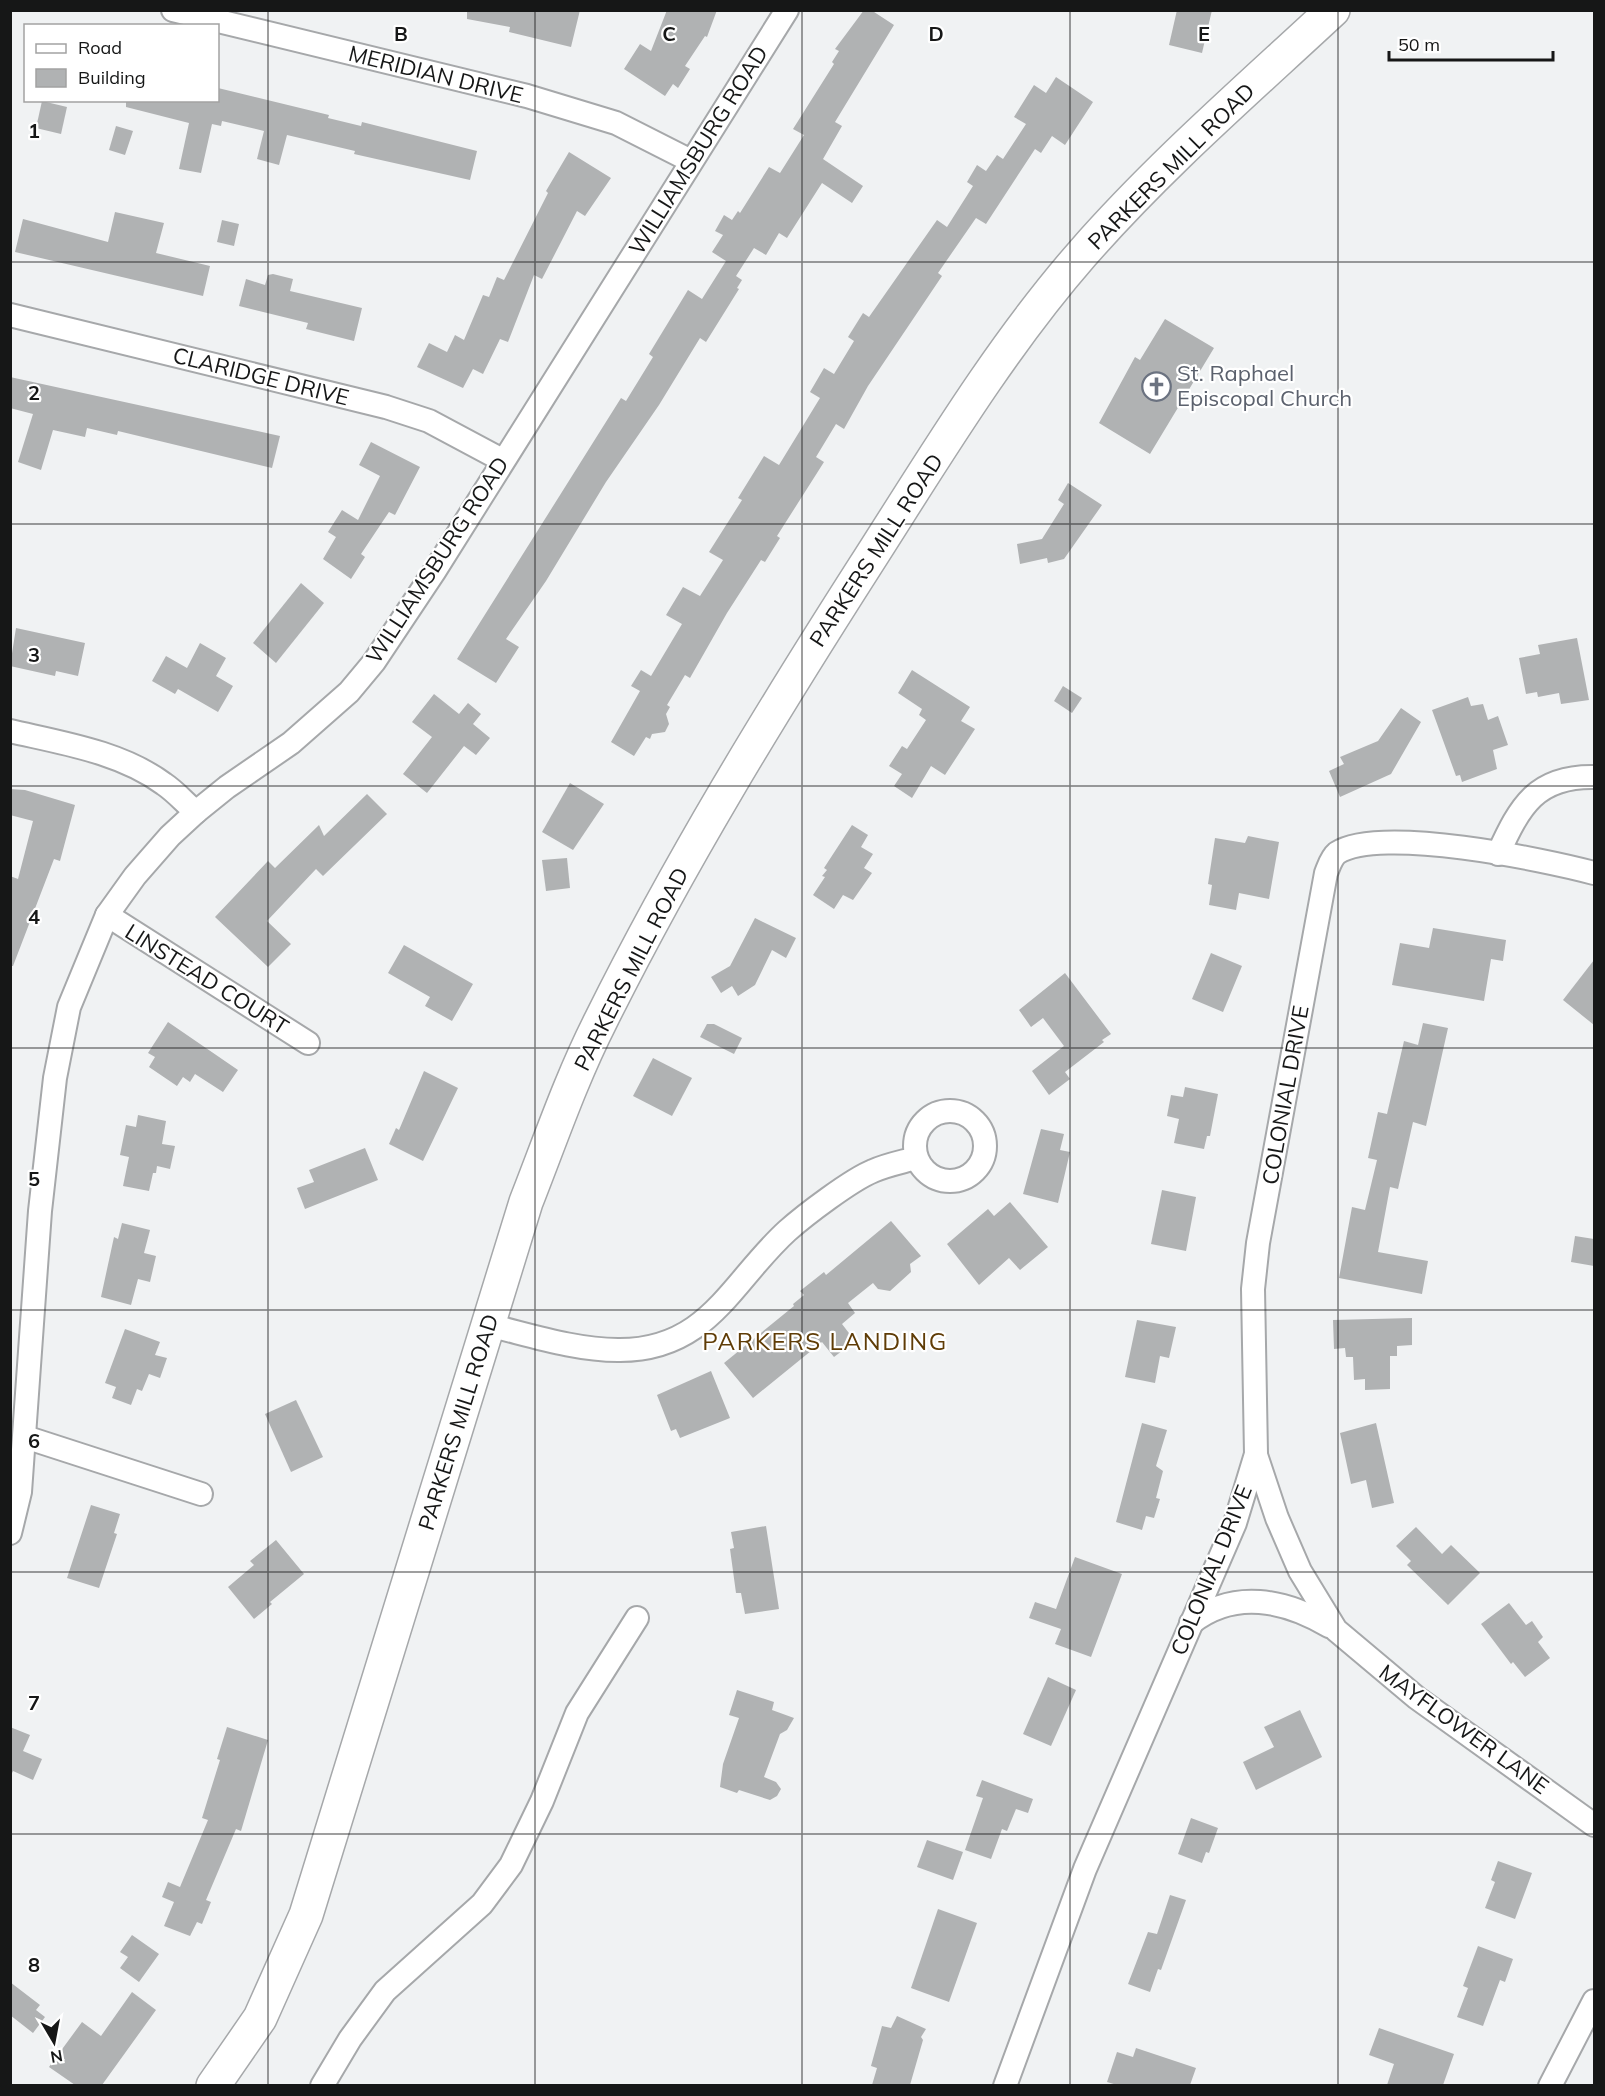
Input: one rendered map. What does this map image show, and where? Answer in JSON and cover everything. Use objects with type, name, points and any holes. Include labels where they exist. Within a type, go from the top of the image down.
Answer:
[{"type":"main road","name":"PARKERS MILL ROAD","points":[[213,2085],[260,2018],[306,1915],[526,1202],[570,1088],[600,1021],[657,913],[734,777],[892,524],[998,365],[1080,256],[1186,146],[1333,10]]},
{"type":"street","name":"MERIDIAN DRIVE","points":[[173,10],[527,96],[616,123],[691,161]]},
{"type":"street","name":"WILLIAMSBURG ROAD","points":[[10,1533],[20,1492],[40,1210],[56,1068],[69,1007],[107,915],[142,868],[196,812],[226,787],[291,743],[349,692],[401,623],[502,459],[787,10]]},
{"type":"street","name":"CLARIDGE DRIVE","points":[[10,315],[386,407],[429,421],[502,459]]},
{"type":"street","points":[[10,731],[83,748],[129,764],[165,784],[196,812]]},
{"type":"street","points":[[1594,777],[1577,777],[1557,781],[1531,796],[1517,814],[1498,854],[1594,873]]},
{"type":"street","name":"COLONIAL DRIVE","points":[[1005,2085],[1085,1869],[1235,1523],[1256,1454],[1252,1318],[1258,1243],[1326,873],[1338,853],[1366,844],[1408,844],[1498,854]]},
{"type":"street","name":"LINSTEAD COURT","points":[[107,915],[308,1043]]},
{"type":"street","points":[[488,1325],[571,1344],[618,1350],[645,1347],[676,1338],[700,1325],[718,1310],[766,1252],[816,1208],[871,1172],[916,1158]]},
{"type":"street","points":[[25,1437],[201,1494]]},
{"type":"street","name":"MAYFLOWER LANE","points":[[1256,1454],[1277,1518],[1300,1571],[1336,1630]]},
{"type":"street","name":"MAYFLOWER LANE","points":[[1191,1623],[1215,1608],[1250,1600],[1269,1602],[1304,1611],[1336,1630],[1416,1698],[1594,1825]]},
{"type":"street","points":[[322,2085],[350,2039],[385,1991],[482,1904],[511,1865],[542,1801],[577,1713],[637,1618]]},
{"type":"street","points":[[1550,2085],[1594,2001]]},
{"type":"building","points":[[467,10],[580,10],[571,47],[509,32],[510,27],[467,19]]},
{"type":"building","points":[[667,10],[717,10],[707,37],[705,36],[685,66],[690,69],[678,88],[673,84],[665,96],[624,69],[640,44],[651,51]]},
{"type":"building","points":[[864,10],[871,10],[894,25],[835,122],[842,126],[823,159],[863,186],[852,203],[822,183],[787,238],[779,233],[766,255],[754,248],[736,276],[742,280],[737,288],[739,289],[706,342],[700,338],[659,405],[606,482],[546,581],[506,639],[519,647],[496,683],[457,659],[621,398],[626,401],[653,357],[649,354],[688,290],[702,299],[726,261],[712,252],[723,235],[715,231],[724,215],[732,220],[738,211],[740,213],[769,167],[780,173],[804,135],[793,129],[834,64],[832,62],[839,51],[835,49]]},
{"type":"building","points":[[1177,10],[1212,10],[1202,53],[1169,45]]},
{"type":"building","points":[[1056,77],[1093,102],[1065,145],[1052,136],[1041,153],[1035,149],[986,224],[976,218],[938,273],[942,276],[868,386],[844,429],[836,424],[816,457],[824,462],[777,536],[780,538],[765,562],[761,560],[727,613],[690,678],[685,675],[667,705],[670,707],[666,714],[669,724],[665,732],[652,734],[650,739],[646,737],[634,756],[611,742],[640,691],[631,686],[641,670],[651,676],[682,624],[666,615],[683,587],[700,596],[723,560],[709,552],[742,500],[738,498],[764,456],[779,465],[820,398],[810,392],[824,368],[834,374],[854,341],[848,337],[863,313],[869,317],[937,220],[947,227],[973,186],[967,182],[977,165],[986,171],[997,155],[1003,159],[1026,124],[1014,117],[1034,85],[1046,93]]},
{"type":"building","points":[[219,88],[329,115],[328,118],[361,126],[362,122],[477,151],[470,180],[354,154],[355,151],[287,135],[279,165],[257,159],[264,131],[222,121],[221,126],[212,124],[201,173],[179,169],[189,123],[126,107],[126,102],[219,102]]},
{"type":"building","points":[[42,102],[67,107],[61,134],[36,128]]},
{"type":"building","points":[[116,126],[133,131],[125,155],[109,150]]},
{"type":"building","points":[[569,152],[611,178],[585,216],[577,211],[542,279],[534,275],[508,342],[500,339],[483,374],[473,369],[463,388],[417,367],[429,343],[447,352],[455,335],[464,340],[483,295],[489,297],[497,277],[504,280],[548,193],[546,191]]},
{"type":"building","points":[[115,212],[164,223],[156,253],[210,266],[203,296],[15,252],[23,219],[108,242]]},
{"type":"building","points":[[222,220],[239,224],[234,246],[217,242]]},
{"type":"building","points":[[268,275],[293,279],[290,291],[362,308],[354,341],[306,329],[308,323],[239,306],[246,279],[265,285]]},
{"type":"building","name":"St. Raphael Episcopal Church","points":[[1165,319],[1214,348],[1150,454],[1099,423],[1135,357],[1140,360]]},
{"type":"building","points":[[10,377],[280,436],[272,468],[118,431],[117,435],[87,428],[85,437],[53,430],[41,470],[18,462],[33,414],[10,408]]},
{"type":"building","points":[[371,442],[420,467],[395,515],[389,512],[361,554],[365,557],[351,579],[323,559],[336,537],[328,532],[342,510],[358,520],[380,476],[359,465]]},
{"type":"building","points":[[1068,483],[1102,505],[1064,559],[1048,563],[1047,558],[1020,564],[1017,544],[1042,539],[1064,504],[1058,500]]},
{"type":"building","points":[[301,583],[324,603],[276,663],[253,643]]},
{"type":"building","points":[[16,628],[85,643],[78,676],[56,671],[55,676],[10,666]]},
{"type":"building","points":[[1577,638],[1589,700],[1561,704],[1559,693],[1538,697],[1537,692],[1526,694],[1519,658],[1540,654],[1538,645]]},
{"type":"building","points":[[200,643],[226,658],[216,676],[233,686],[218,712],[178,689],[175,694],[152,681],[166,656],[187,668]]},
{"type":"building","points":[[912,670],[970,707],[961,721],[975,729],[945,775],[931,766],[912,798],[894,786],[902,774],[889,766],[902,746],[907,749],[926,720],[919,715],[922,709],[898,693]]},
{"type":"building","points":[[1063,686],[1082,698],[1072,713],[1054,701]]},
{"type":"building","points":[[434,694],[459,714],[468,703],[481,714],[473,724],[490,738],[476,755],[464,746],[427,793],[403,774],[432,737],[412,722]]},
{"type":"building","points":[[1468,697],[1471,706],[1483,704],[1488,720],[1498,716],[1508,745],[1493,750],[1497,769],[1462,782],[1460,775],[1456,776],[1432,710]]},
{"type":"building","points":[[1401,708],[1421,722],[1391,774],[1340,797],[1329,771],[1344,764],[1340,757],[1378,741]]},
{"type":"building","points":[[570,783],[604,804],[573,850],[542,832]]},
{"type":"building","points":[[10,789],[25,790],[75,805],[60,861],[54,859],[13,966],[10,966],[10,876],[18,879],[33,821],[10,815]]},
{"type":"building","points":[[367,794],[387,814],[323,876],[316,869],[267,921],[291,944],[268,967],[215,917],[268,861],[275,868],[319,825],[324,836]]},
{"type":"building","points":[[852,825],[868,835],[861,847],[873,854],[864,868],[872,873],[853,900],[843,895],[834,909],[813,895],[825,877],[822,876],[827,870],[824,868]]},
{"type":"building","points":[[1248,836],[1279,842],[1269,899],[1239,893],[1236,910],[1209,905],[1212,885],[1208,884],[1215,838],[1245,843]]},
{"type":"building","points":[[567,858],[570,888],[546,891],[542,860]]},
{"type":"building","points":[[755,918],[796,938],[786,958],[772,950],[755,985],[738,996],[732,986],[721,993],[711,977],[730,966]]},
{"type":"building","points":[[1433,928],[1506,940],[1503,961],[1491,959],[1484,1001],[1392,985],[1400,943],[1429,948]]},
{"type":"building","points":[[404,945],[473,984],[452,1021],[425,1006],[430,997],[388,973]]},
{"type":"building","points":[[1211,953],[1242,966],[1223,1012],[1192,999]]},
{"type":"building","points":[[1594,960],[1594,1025],[1563,1000]]},
{"type":"building","points":[[1065,973],[1111,1034],[1065,1072],[1070,1079],[1049,1095],[1032,1071],[1064,1046],[1043,1018],[1031,1027],[1019,1010]]},
{"type":"building","points":[[168,1022],[238,1070],[223,1092],[195,1074],[190,1082],[183,1077],[177,1086],[149,1067],[155,1057],[148,1053]]},
{"type":"building","points":[[1423,1023],[1448,1028],[1426,1126],[1413,1122],[1398,1189],[1390,1187],[1378,1252],[1428,1261],[1422,1294],[1339,1278],[1352,1207],[1365,1210],[1377,1160],[1368,1158],[1378,1112],[1387,1114],[1404,1041],[1418,1045]]},
{"type":"building","points":[[707,1024],[714,1024],[742,1038],[734,1054],[700,1037]]},
{"type":"building","points":[[653,1058],[692,1078],[672,1116],[633,1096]]},
{"type":"building","points":[[424,1071],[458,1088],[423,1161],[389,1144],[396,1128],[399,1130]]},
{"type":"building","points":[[1185,1087],[1218,1094],[1210,1136],[1207,1136],[1204,1149],[1174,1143],[1179,1119],[1167,1116],[1171,1095],[1183,1097]]},
{"type":"building","points":[[138,1115],[166,1121],[162,1144],[175,1146],[170,1169],[157,1166],[149,1191],[123,1186],[129,1157],[120,1155],[126,1125],[136,1127]]},
{"type":"building","points":[[1041,1129],[1064,1134],[1060,1150],[1070,1152],[1058,1203],[1023,1194]]},
{"type":"building","points":[[365,1148],[378,1180],[305,1209],[297,1188],[314,1182],[309,1170]]},
{"type":"building","points":[[1162,1190],[1196,1197],[1186,1251],[1151,1244]]},
{"type":"building","points":[[1010,1202],[1048,1247],[1020,1270],[1009,1258],[979,1285],[947,1244],[988,1209],[994,1216]]},
{"type":"building","points":[[891,1221],[921,1256],[910,1264],[911,1272],[890,1291],[878,1289],[873,1283],[848,1303],[855,1313],[842,1324],[855,1341],[834,1357],[822,1342],[753,1398],[724,1363],[794,1306],[793,1304],[804,1295],[800,1291],[824,1272],[826,1275]]},
{"type":"building","points":[[122,1223],[150,1230],[144,1253],[156,1256],[150,1282],[138,1279],[131,1305],[101,1297],[114,1237],[118,1239]]},
{"type":"building","points":[[1575,1236],[1594,1239],[1594,1266],[1571,1262]]},
{"type":"building","points":[[1412,1318],[1412,1345],[1397,1346],[1397,1356],[1390,1356],[1390,1389],[1365,1390],[1365,1379],[1354,1380],[1353,1357],[1346,1357],[1345,1348],[1334,1349],[1333,1320]]},
{"type":"building","points":[[1137,1320],[1176,1327],[1169,1358],[1160,1356],[1155,1383],[1125,1377]]},
{"type":"building","points":[[125,1329],[160,1342],[155,1355],[167,1358],[160,1378],[149,1374],[142,1391],[137,1389],[131,1405],[112,1398],[116,1387],[105,1383]]},
{"type":"building","points":[[711,1371],[730,1418],[680,1438],[676,1429],[671,1431],[657,1395]]},
{"type":"building","points":[[296,1400],[323,1457],[291,1472],[265,1414]]},
{"type":"building","points":[[1142,1423],[1167,1430],[1156,1466],[1163,1471],[1156,1498],[1160,1499],[1154,1518],[1146,1516],[1142,1530],[1116,1522]]},
{"type":"building","points":[[1376,1423],[1394,1503],[1372,1508],[1366,1480],[1351,1484],[1340,1433]]},
{"type":"building","points":[[91,1505],[120,1514],[114,1533],[117,1534],[99,1588],[67,1578]]},
{"type":"building","points":[[766,1526],[779,1609],[745,1614],[741,1593],[736,1593],[730,1549],[734,1548],[731,1532]]},
{"type":"building","points":[[1416,1527],[1442,1554],[1451,1545],[1480,1573],[1448,1605],[1407,1565],[1411,1561],[1396,1546]]},
{"type":"building","points":[[276,1540],[304,1574],[270,1602],[272,1604],[254,1619],[228,1587],[254,1565],[250,1561]]},
{"type":"building","points":[[1075,1557],[1122,1574],[1091,1657],[1055,1644],[1061,1629],[1029,1618],[1035,1602],[1056,1609]]},
{"type":"building","points":[[1509,1603],[1526,1625],[1532,1621],[1543,1637],[1538,1642],[1550,1658],[1525,1677],[1513,1662],[1511,1664],[1481,1624]]},
{"type":"building","points":[[1048,1677],[1076,1690],[1051,1746],[1023,1734]]},
{"type":"building","points":[[737,1690],[774,1702],[772,1710],[794,1718],[787,1730],[780,1734],[764,1777],[776,1782],[781,1789],[777,1796],[770,1800],[739,1790],[737,1793],[720,1787],[723,1764],[739,1718],[729,1715]]},
{"type":"building","points":[[1300,1710],[1322,1757],[1256,1790],[1243,1762],[1274,1747],[1264,1727]]},
{"type":"building","points":[[10,1727],[30,1735],[23,1751],[42,1759],[33,1780],[13,1771],[10,1777]]},
{"type":"building","points":[[227,1727],[268,1740],[241,1831],[236,1829],[206,1900],[211,1902],[202,1924],[197,1922],[190,1936],[164,1926],[174,1902],[162,1897],[168,1882],[180,1887],[208,1820],[202,1818],[220,1760],[217,1759]]},
{"type":"building","points":[[982,1780],[1033,1799],[1028,1813],[1016,1809],[1007,1831],[1002,1829],[991,1859],[965,1850],[983,1798],[976,1796]]},
{"type":"building","points":[[1191,1818],[1218,1828],[1209,1853],[1206,1852],[1202,1863],[1178,1854]]},
{"type":"building","points":[[927,1840],[963,1852],[953,1880],[917,1867]]},
{"type":"building","points":[[1498,1861],[1532,1873],[1515,1919],[1485,1908],[1495,1882],[1491,1880]]},
{"type":"building","points":[[1170,1895],[1186,1900],[1161,1970],[1158,1969],[1150,1992],[1128,1984],[1148,1932],[1157,1934]]},
{"type":"building","points":[[938,1909],[977,1923],[949,2002],[911,1988]]},
{"type":"building","points":[[132,1935],[159,1954],[139,1982],[120,1968],[128,1957],[120,1952]]},
{"type":"building","points":[[1478,1946],[1513,1959],[1505,1982],[1500,1980],[1483,2026],[1457,2017],[1468,1988],[1463,1986]]},
{"type":"building","points":[[10,1982],[40,2005],[36,2010],[45,2017],[33,2033],[10,2015]]},
{"type":"building","points":[[132,1992],[156,2010],[102,2085],[75,2085],[49,2067],[82,2022],[101,2036]]},
{"type":"building","points":[[897,2016],[926,2029],[921,2037],[923,2040],[910,2085],[872,2085],[877,2068],[871,2066],[882,2026],[891,2028]]},
{"type":"building","points":[[1379,2028],[1454,2054],[1443,2085],[1387,2085],[1394,2064],[1369,2055]]},
{"type":"building","points":[[1136,2048],[1196,2068],[1190,2085],[1117,2085],[1107,2082],[1117,2052],[1133,2057]]},
{"type":"place","name":"St. Raphael Episcopal Church","points":[[1156,386]]},
{"type":"district","name":"PARKERS LANDING","points":[[825,1341]]}]
